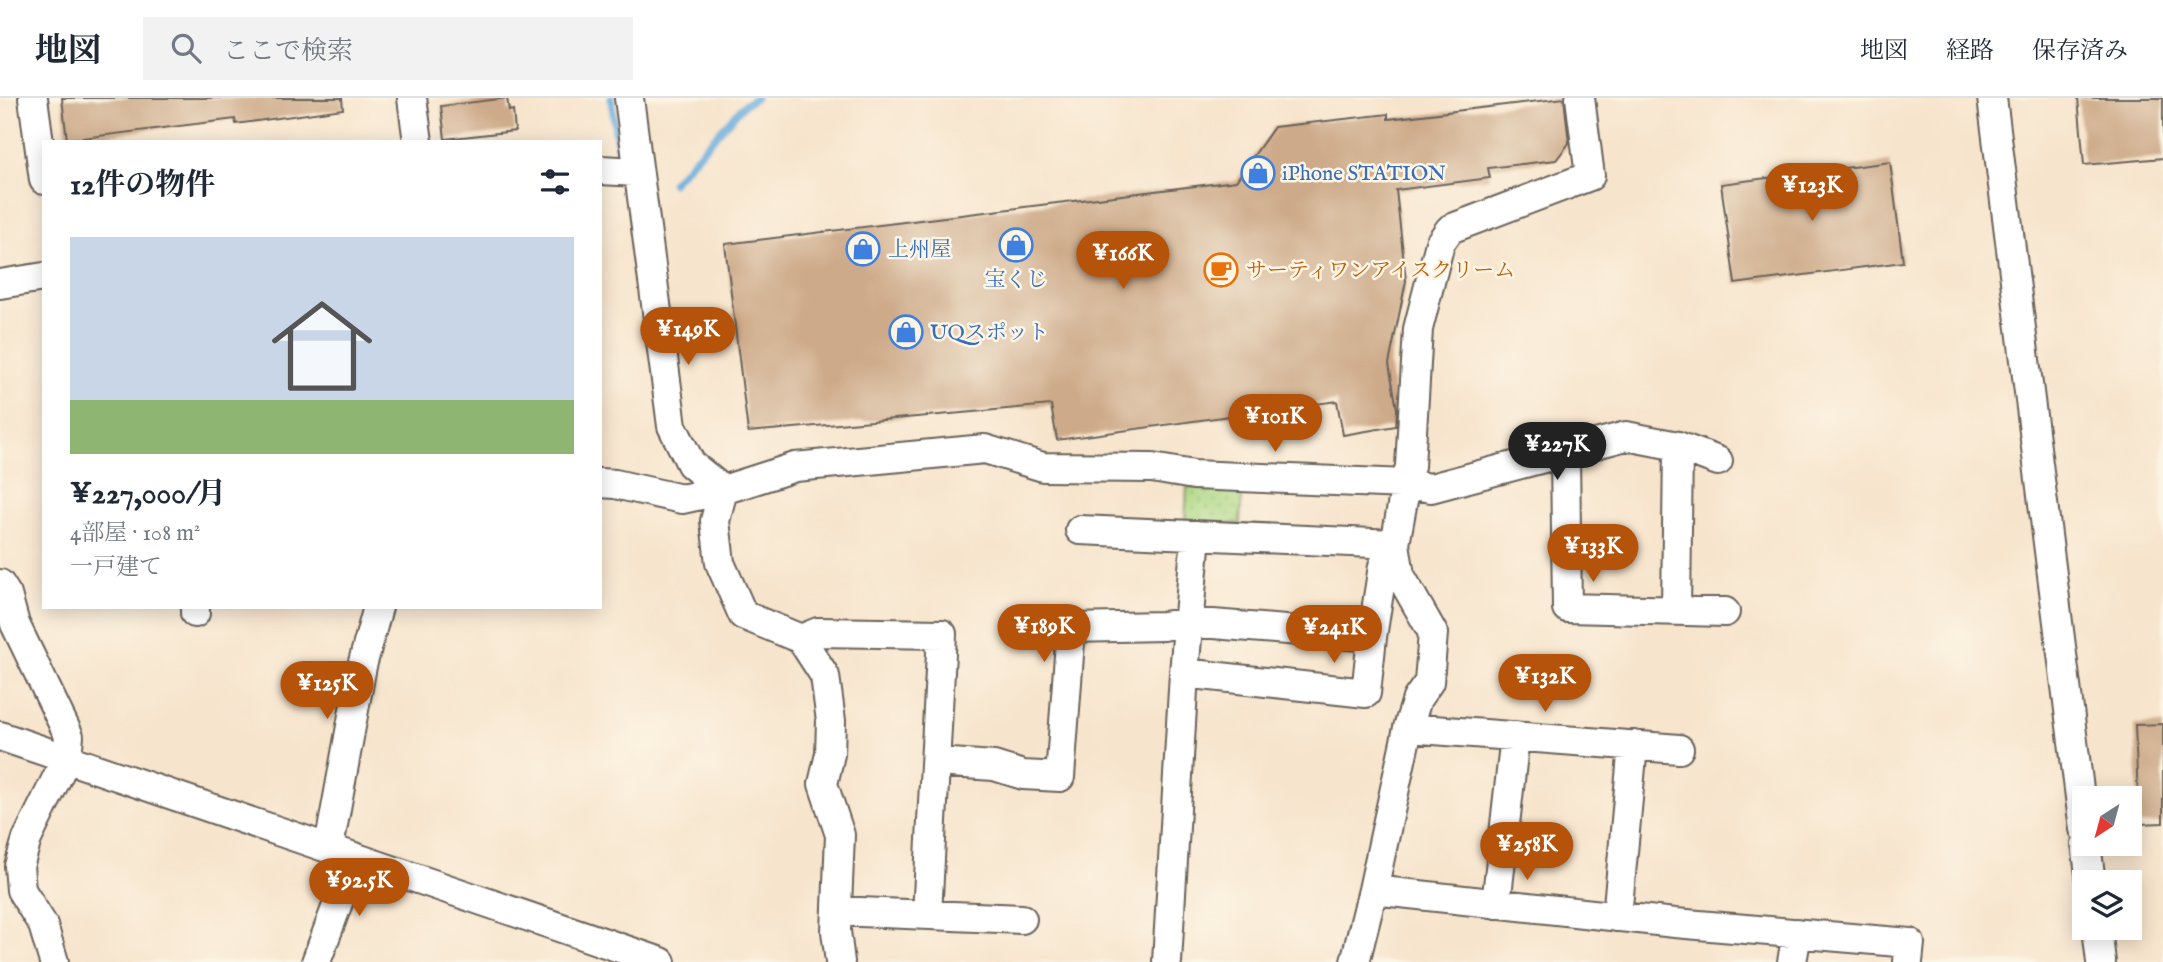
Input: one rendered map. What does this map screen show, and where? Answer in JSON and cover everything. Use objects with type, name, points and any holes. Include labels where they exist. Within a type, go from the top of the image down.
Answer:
[{"type":"street","points":[[33,98],[42,165]]},
{"type":"street","points":[[412,98],[418,140]]},
{"type":"street","points":[[629,98],[672,426],[691,464],[723,490]]},
{"type":"street","points":[[1184,673],[1366,693],[1383,566],[1395,544],[1410,466],[1418,329],[1440,243],[1450,229],[1590,176],[1580,98]]},
{"type":"street","points":[[1992,98],[2079,786]]},
{"type":"street","points":[[602,170],[638,172]]},
{"type":"street","points":[[0,284],[42,277]]},
{"type":"street","points":[[602,483],[682,499],[723,490],[795,467],[985,449],[1043,467],[1152,468],[1194,475],[1406,484],[1432,488],[1626,436],[1678,446],[1718,461]]},
{"type":"street","points":[[1676,610],[1678,446]]},
{"type":"street","points":[[1565,454],[1567,608],[1725,612]]},
{"type":"street","points":[[723,490],[715,521],[720,564],[743,615],[801,639],[825,676],[831,721],[830,754],[823,784],[840,835],[836,931],[840,962]]},
{"type":"street","points":[[1080,530],[1395,544]]},
{"type":"street","points":[[1167,962],[1184,673],[1196,535]]},
{"type":"street","points":[[1355,962],[1408,728],[1417,699],[1429,682],[1433,634],[1400,575],[1395,544]]},
{"type":"street","points":[[0,584],[7,595],[20,635],[69,736],[67,757],[27,839],[19,866],[21,890],[43,925],[54,962]]},
{"type":"street","points":[[316,962],[342,852],[362,666],[377,609]]},
{"type":"street","points":[[937,762],[993,766],[1023,775],[1060,777],[1071,628],[1163,626],[1189,622],[1372,636]]},
{"type":"street","points":[[801,639],[818,632],[942,634],[927,915]]},
{"type":"street","points":[[1408,728],[1679,749]]},
{"type":"street","points":[[0,736],[661,962]]},
{"type":"street","points":[[1496,904],[1514,736]]},
{"type":"street","points":[[1617,917],[1633,745]]},
{"type":"street","points":[[1373,890],[1617,917],[1910,943],[1908,962]]},
{"type":"street","points":[[837,911],[1022,919]]},
{"type":"street","points":[[1792,962],[1797,933]]},
{"type":"street","points":[[2098,940],[2101,962]]},
{"type":"green space","points":[[1187,487],[1242,490],[1240,524],[1185,522]]},
{"type":"building","points":[[62,98],[342,98],[343,109],[236,124],[235,119],[67,140]]},
{"type":"building","points":[[507,98],[509,111],[513,110],[515,131],[445,139],[441,106]]},
{"type":"building","points":[[1564,98],[1569,143],[1556,160],[1488,168],[1490,178],[1396,190],[1406,281],[1389,364],[1397,409],[1396,426],[1343,435],[1337,401],[1057,440],[1051,405],[748,432],[725,244],[1236,181],[1274,127],[1388,114],[1388,119]]},
{"type":"building","points":[[2078,98],[2163,98],[2163,158],[2084,165]]},
{"type":"building","points":[[1890,162],[1903,262],[1735,284],[1721,184]]},
{"type":"building","points":[[2163,724],[2163,823],[2142,824],[2142,786],[2137,786],[2135,725]]},
{"type":"waterway","points":[[611,98],[619,160]]},
{"type":"waterway","points":[[672,183],[745,104],[756,98]]},
{"type":"place","name":"iPhone STATION","points":[[1258,173]]},
{"type":"place","name":"宝くじ","points":[[1016,245]]},
{"type":"place","name":"上州屋","points":[[863,249]]},
{"type":"place","name":"サーティワンアイスクリーム","points":[[1221,270]]},
{"type":"place","name":"UQスポット","points":[[906,332]]}]
